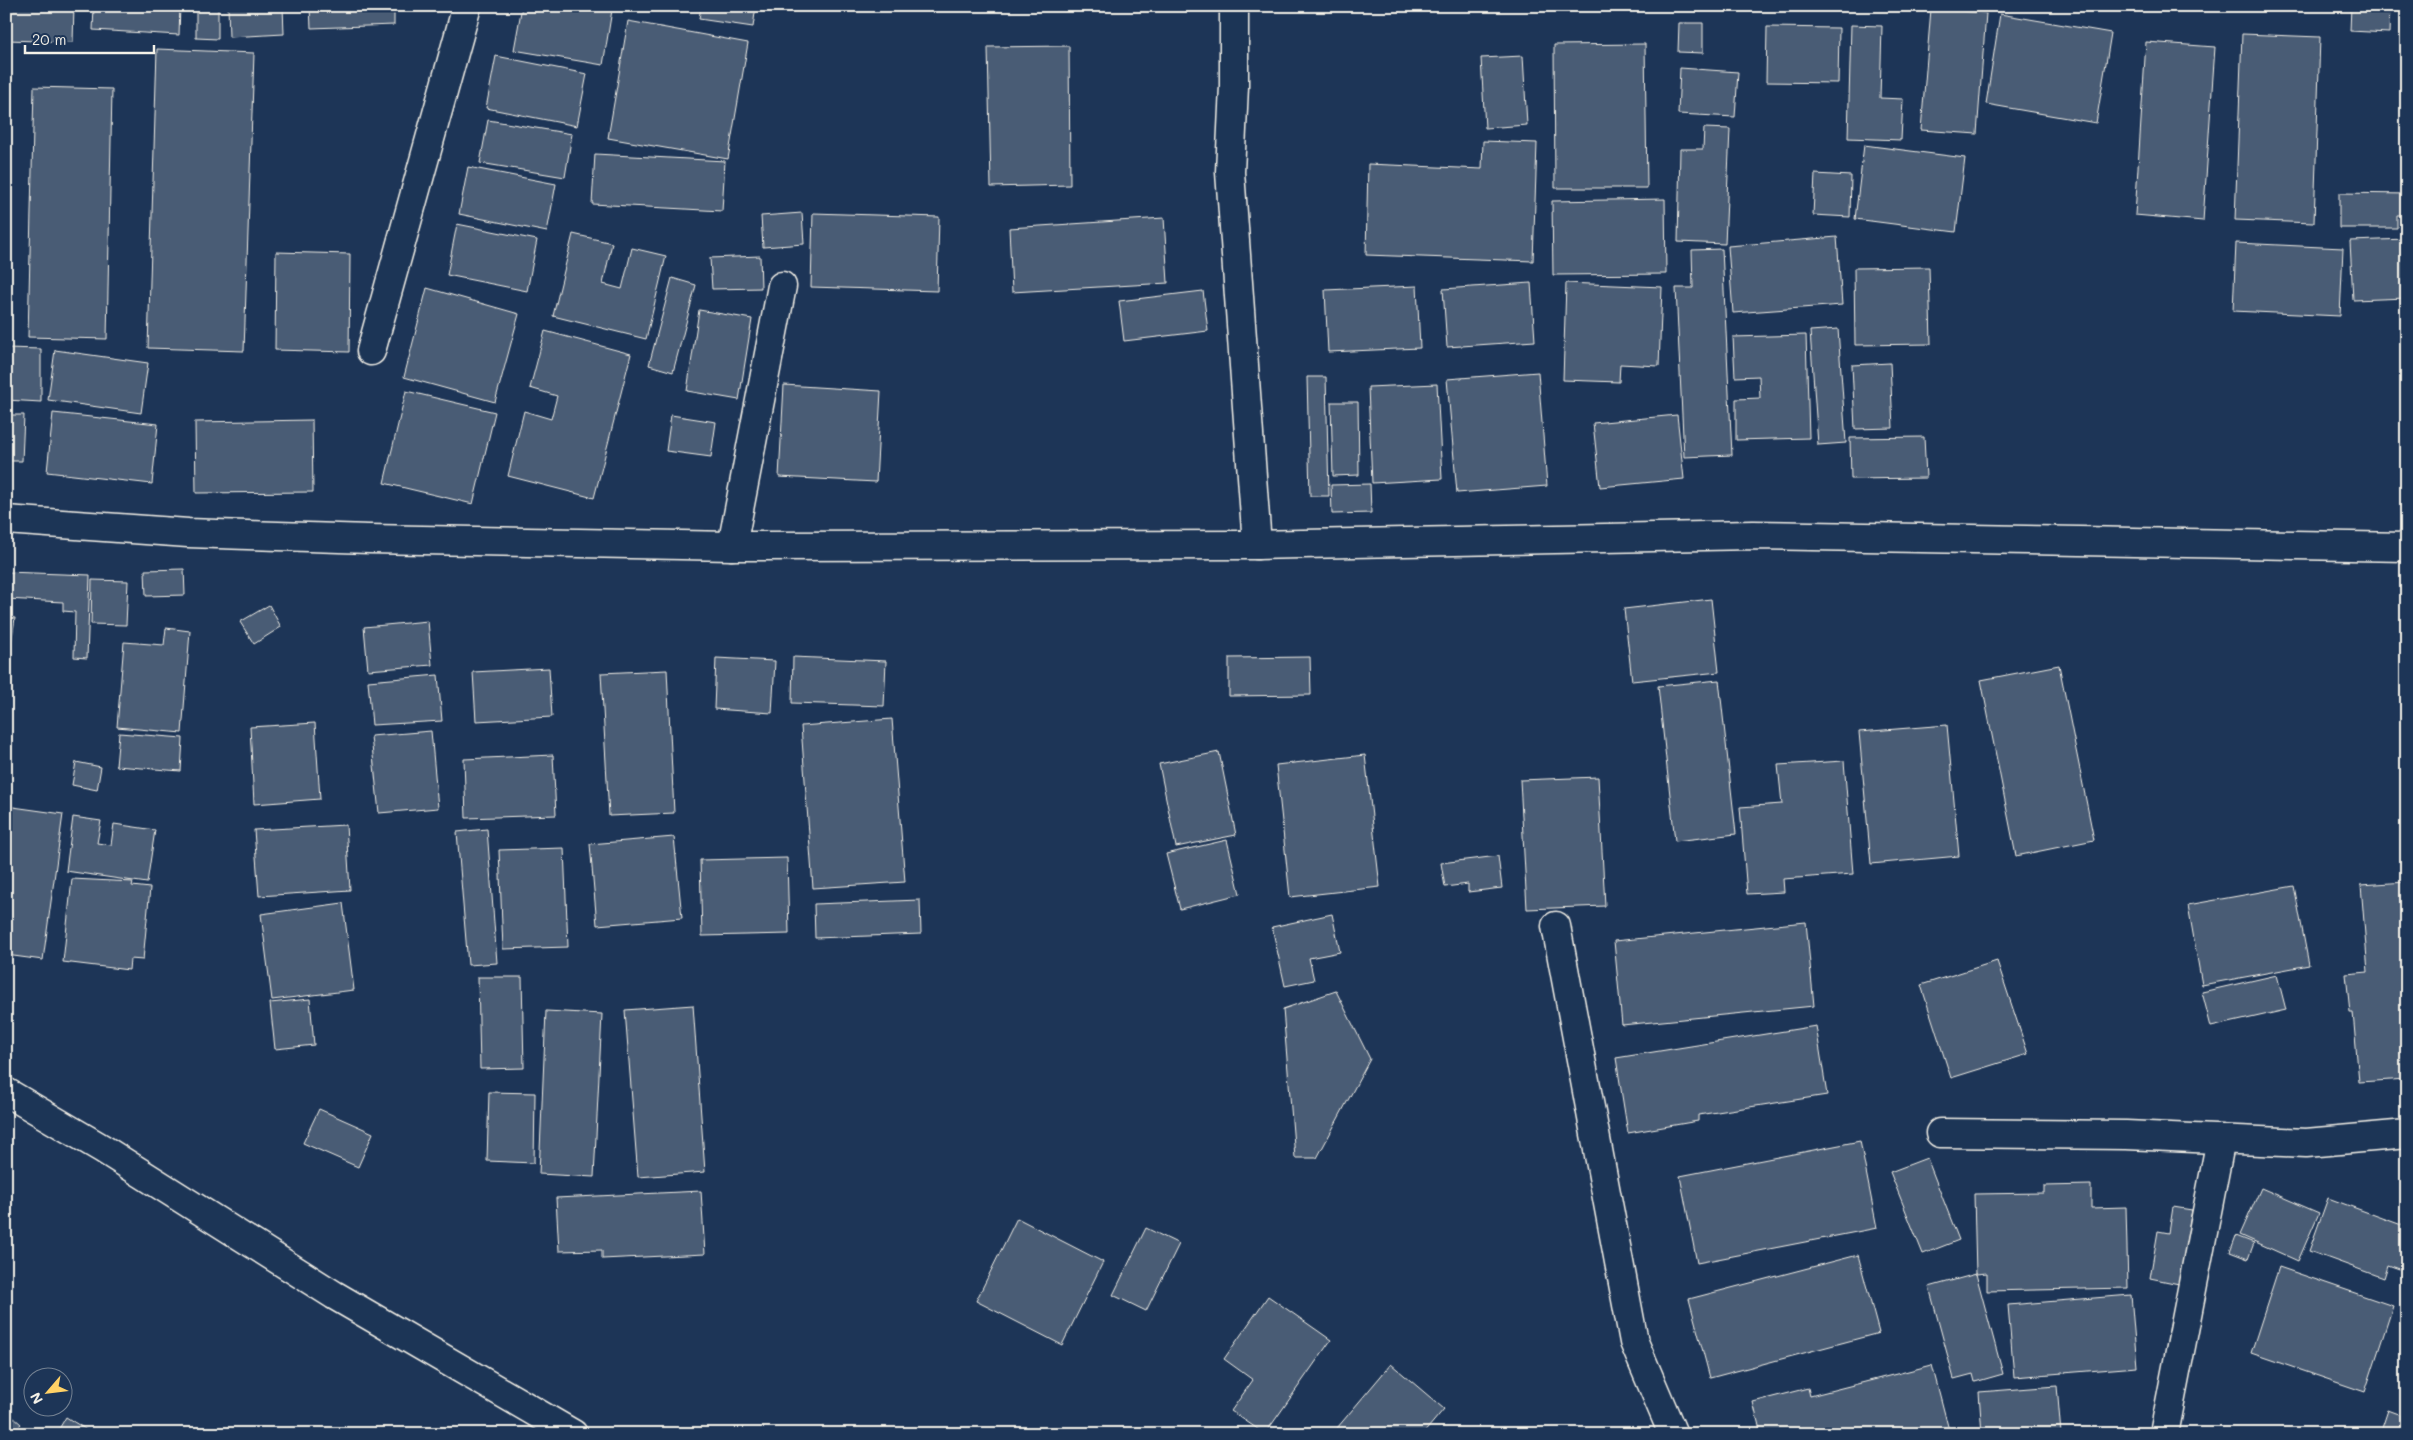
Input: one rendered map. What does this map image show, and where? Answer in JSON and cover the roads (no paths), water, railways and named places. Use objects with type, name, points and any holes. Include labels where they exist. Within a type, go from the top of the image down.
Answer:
[{"type":"street","points":[[371,351],[467,6]]},
{"type":"street","points":[[1234,6],[1230,172],[1257,545]]},
{"type":"street","points":[[732,546],[782,286]]},
{"type":"street","points":[[6,520],[188,533],[379,540],[732,546],[1257,545],[1753,535],[2407,548]]},
{"type":"street","points":[[1556,926],[1634,1342],[1673,1434]]},
{"type":"street","points":[[6,1092],[103,1149],[334,1295],[573,1434]]},
{"type":"street","points":[[1940,1133],[2221,1139],[2306,1143],[2407,1134]]},
{"type":"street","points":[[2164,1434],[2221,1139]]}]
